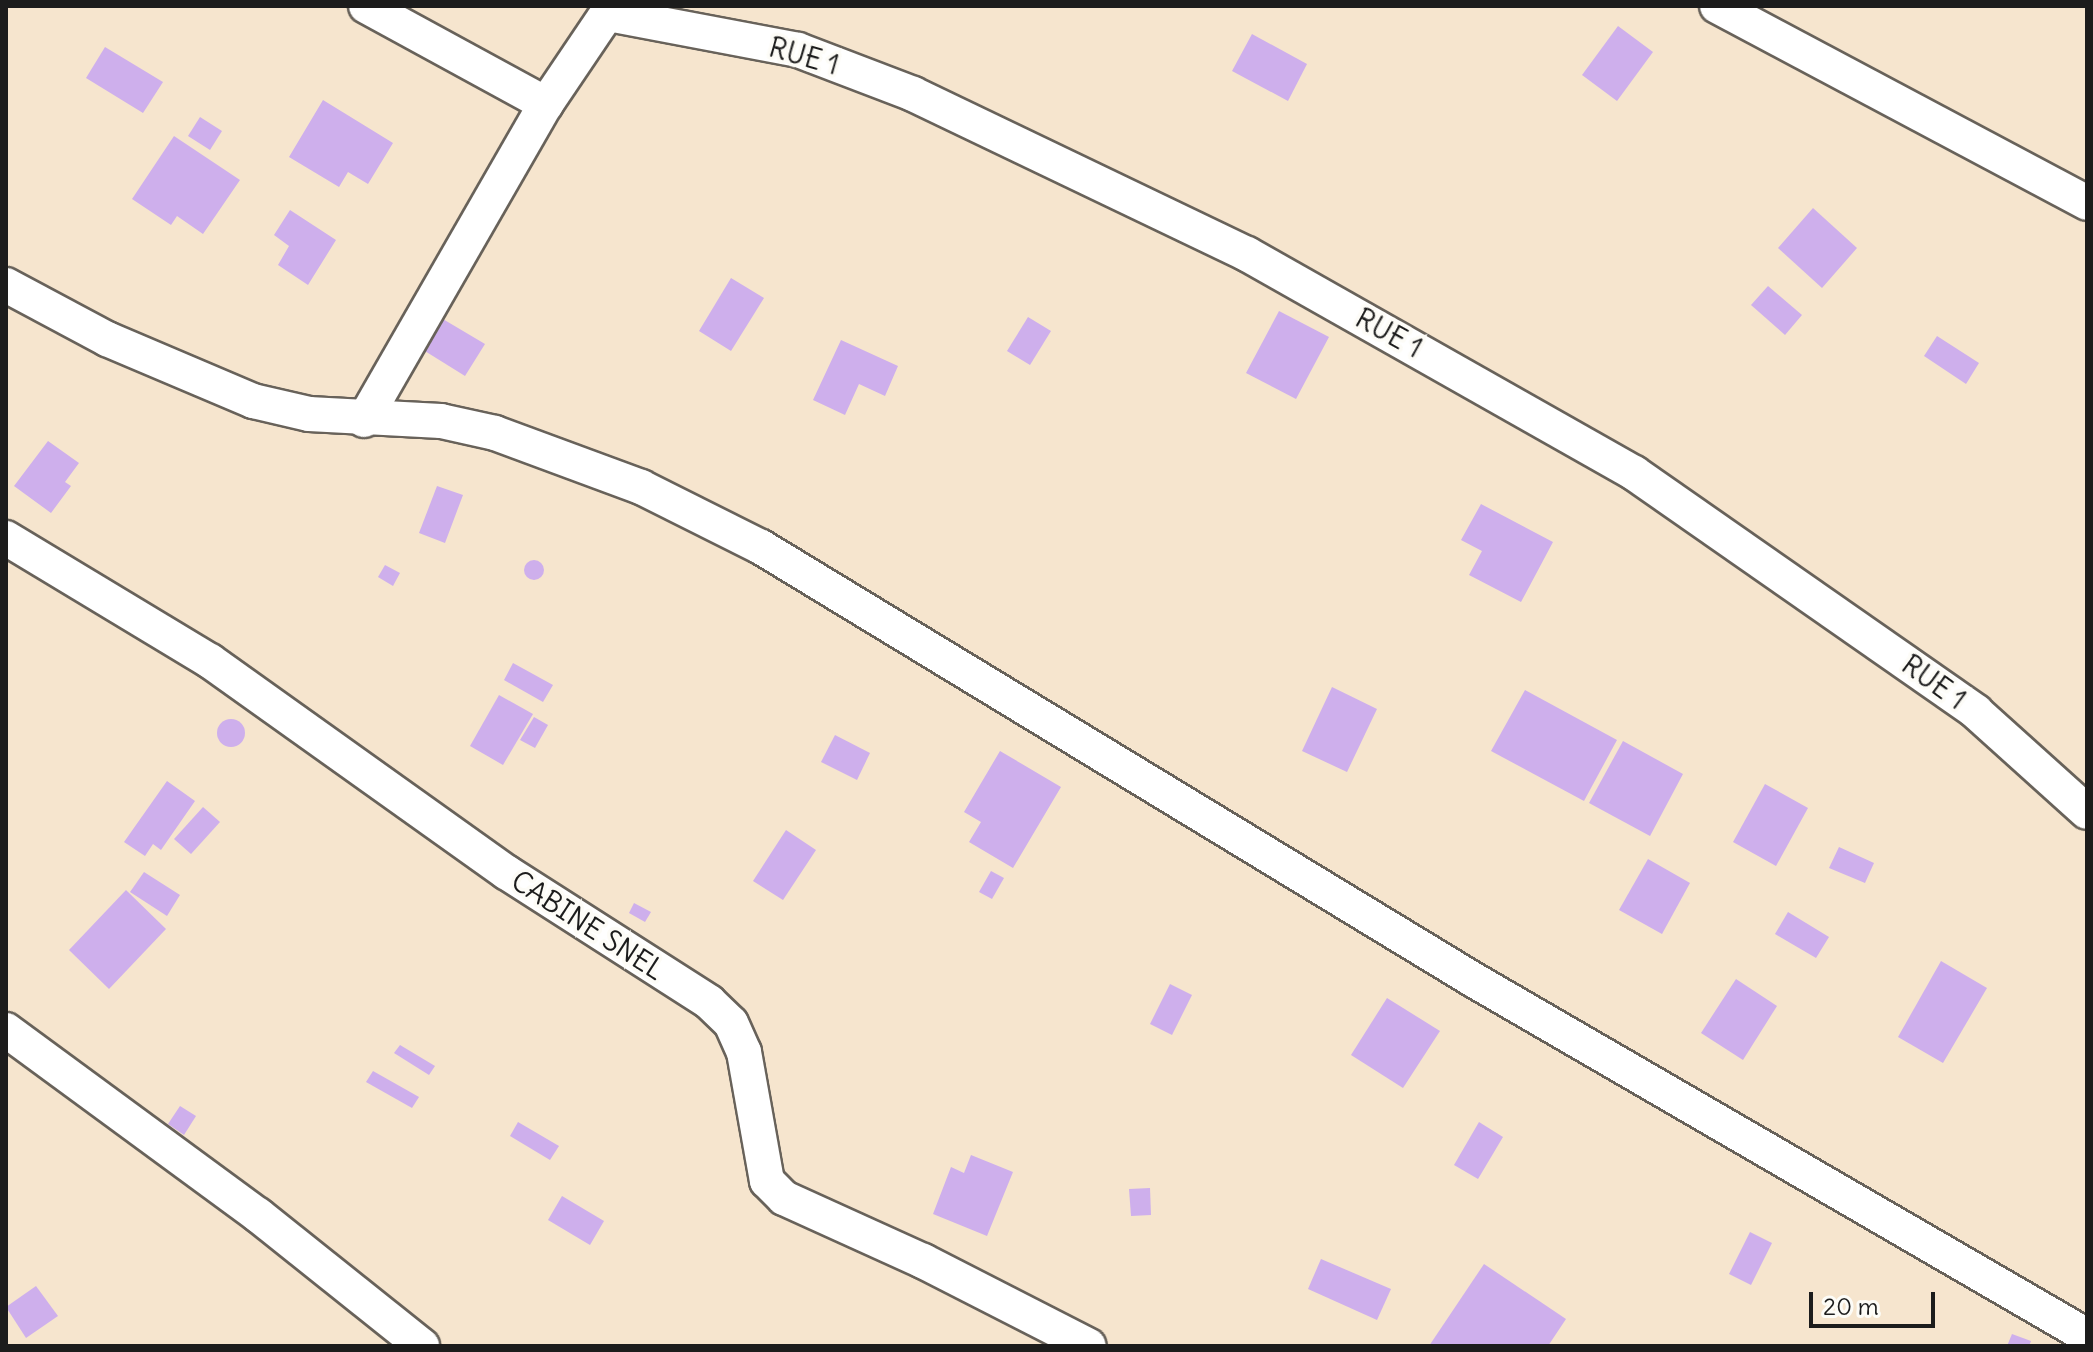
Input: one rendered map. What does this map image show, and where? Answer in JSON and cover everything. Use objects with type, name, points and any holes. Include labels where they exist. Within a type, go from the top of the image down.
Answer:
[{"type":"street","points":[[366,6],[546,104]]},
{"type":"street","points":[[1717,6],[2087,203]]},
{"type":"street","points":[[364,420],[546,104],[610,10]]},
{"type":"street","name":"RUE 1","points":[[610,10],[798,50],[913,94],[1247,254],[1634,473],[1976,712],[2087,812]]},
{"type":"street","points":[[6,285],[195,380],[267,404],[364,420],[441,421],[495,433],[641,487],[761,547],[1459,971],[2087,1336]]},
{"type":"street","name":"CABINE SNEL","points":[[6,538],[210,661],[506,872],[709,1002],[731,1023],[744,1052],[767,1181],[784,1198],[923,1261],[1089,1346]]},
{"type":"street","points":[[6,1030],[258,1215],[422,1346]]},
{"type":"building","points":[[1618,26],[1653,52],[1617,101],[1582,75]]},
{"type":"building","points":[[1252,34],[1307,64],[1288,101],[1232,71]]},
{"type":"building","points":[[105,47],[163,82],[143,113],[86,78]]},
{"type":"building","points":[[323,100],[393,143],[368,184],[348,172],[339,187],[289,157]]},
{"type":"building","points":[[200,117],[222,131],[210,150],[188,136]]},
{"type":"building","points":[[174,136],[240,180],[203,234],[177,216],[171,225],[132,199]]},
{"type":"building","points":[[1813,208],[1857,248],[1822,288],[1778,248]]},
{"type":"building","points":[[290,210],[336,240],[308,285],[278,265],[289,246],[274,235]]},
{"type":"building","points":[[731,278],[764,298],[731,351],[699,331]]},
{"type":"building","points":[[1768,286],[1802,315],[1785,335],[1751,305]]},
{"type":"building","points":[[1279,311],[1329,337],[1296,399],[1246,373]]},
{"type":"building","points":[[431,312],[485,344],[465,376],[412,343]]},
{"type":"building","points":[[1028,317],[1051,331],[1030,365],[1007,351]]},
{"type":"building","points":[[1937,336],[1979,363],[1966,384],[1924,356]]},
{"type":"building","points":[[841,340],[898,366],[885,396],[859,384],[845,415],[813,400]]},
{"type":"building","points":[[48,441],[79,463],[65,482],[71,486],[51,513],[14,486]]},
{"type":"building","points":[[437,486],[463,495],[445,543],[419,533]]},
{"type":"building","points":[[1481,504],[1553,542],[1521,602],[1469,575],[1482,551],[1461,540]]},
{"type":"building","points":[[534,560],[541,563],[544,570],[541,577],[534,580],[527,577],[524,570],[527,563]]},
{"type":"building","points":[[385,565],[400,573],[393,586],[378,577]]},
{"type":"building","points":[[513,663],[553,685],[543,702],[504,680]]},
{"type":"building","points":[[1332,687],[1377,709],[1347,772],[1302,751]]},
{"type":"building","points":[[1525,690],[1617,740],[1584,801],[1491,751]]},
{"type":"building","points":[[499,695],[533,714],[503,765],[470,746]]},
{"type":"building","points":[[534,717],[548,725],[535,748],[520,740]]},
{"type":"building","points":[[231,719],[241,723],[245,733],[241,743],[231,747],[221,743],[217,733],[221,723]]},
{"type":"building","points":[[835,735],[870,753],[857,780],[821,762]]},
{"type":"building","points":[[1623,741],[1683,774],[1650,836],[1589,803]]},
{"type":"building","points":[[1000,751],[1061,787],[1013,868],[969,842],[981,822],[964,812]]},
{"type":"building","points":[[167,781],[195,801],[161,850],[153,844],[145,856],[124,842]]},
{"type":"building","points":[[1765,784],[1808,808],[1776,866],[1733,842]]},
{"type":"building","points":[[203,807],[220,822],[191,854],[174,839]]},
{"type":"building","points":[[786,830],[816,850],[783,900],[753,881]]},
{"type":"building","points":[[1839,847],[1874,863],[1865,883],[1829,868]]},
{"type":"building","points":[[1648,859],[1690,883],[1662,934],[1619,910]]},
{"type":"building","points":[[991,871],[1004,878],[992,899],[979,892]]},
{"type":"building","points":[[144,872],[180,895],[167,916],[130,892]]},
{"type":"building","points":[[126,890],[166,929],[109,989],[69,950]]},
{"type":"building","points":[[634,903],[651,912],[645,922],[629,913]]},
{"type":"building","points":[[1788,912],[1829,937],[1816,958],[1775,934]]},
{"type":"building","points":[[1941,961],[1987,988],[1943,1063],[1898,1037]]},
{"type":"building","points":[[1736,979],[1777,1006],[1743,1060],[1701,1033]]},
{"type":"building","points":[[1170,984],[1192,995],[1172,1035],[1150,1024]]},
{"type":"building","points":[[1387,998],[1440,1031],[1403,1088],[1351,1055]]},
{"type":"building","points":[[400,1045],[435,1066],[429,1075],[394,1053]]},
{"type":"building","points":[[373,1071],[419,1097],[412,1108],[366,1082]]},
{"type":"building","points":[[180,1106],[196,1116],[184,1135],[168,1124]]},
{"type":"building","points":[[518,1122],[559,1146],[550,1160],[510,1136]]},
{"type":"building","points":[[1479,1122],[1503,1137],[1478,1179],[1454,1165]]},
{"type":"building","points":[[971,1155],[1013,1172],[987,1236],[933,1214],[951,1167],[964,1173]]},
{"type":"building","points":[[1150,1188],[1151,1215],[1131,1216],[1129,1189]]},
{"type":"building","points":[[562,1196],[604,1221],[590,1245],[548,1220]]},
{"type":"building","points":[[1750,1232],[1772,1243],[1751,1285],[1729,1274]]},
{"type":"building","points":[[1321,1259],[1391,1289],[1377,1320],[1308,1289]]},
{"type":"building","points":[[1484,1264],[1566,1319],[1548,1346],[1429,1346]]},
{"type":"building","points":[[36,1286],[58,1316],[26,1338],[6,1307]]},
{"type":"building","points":[[2012,1334],[2031,1341],[2029,1346],[2007,1346]]}]
